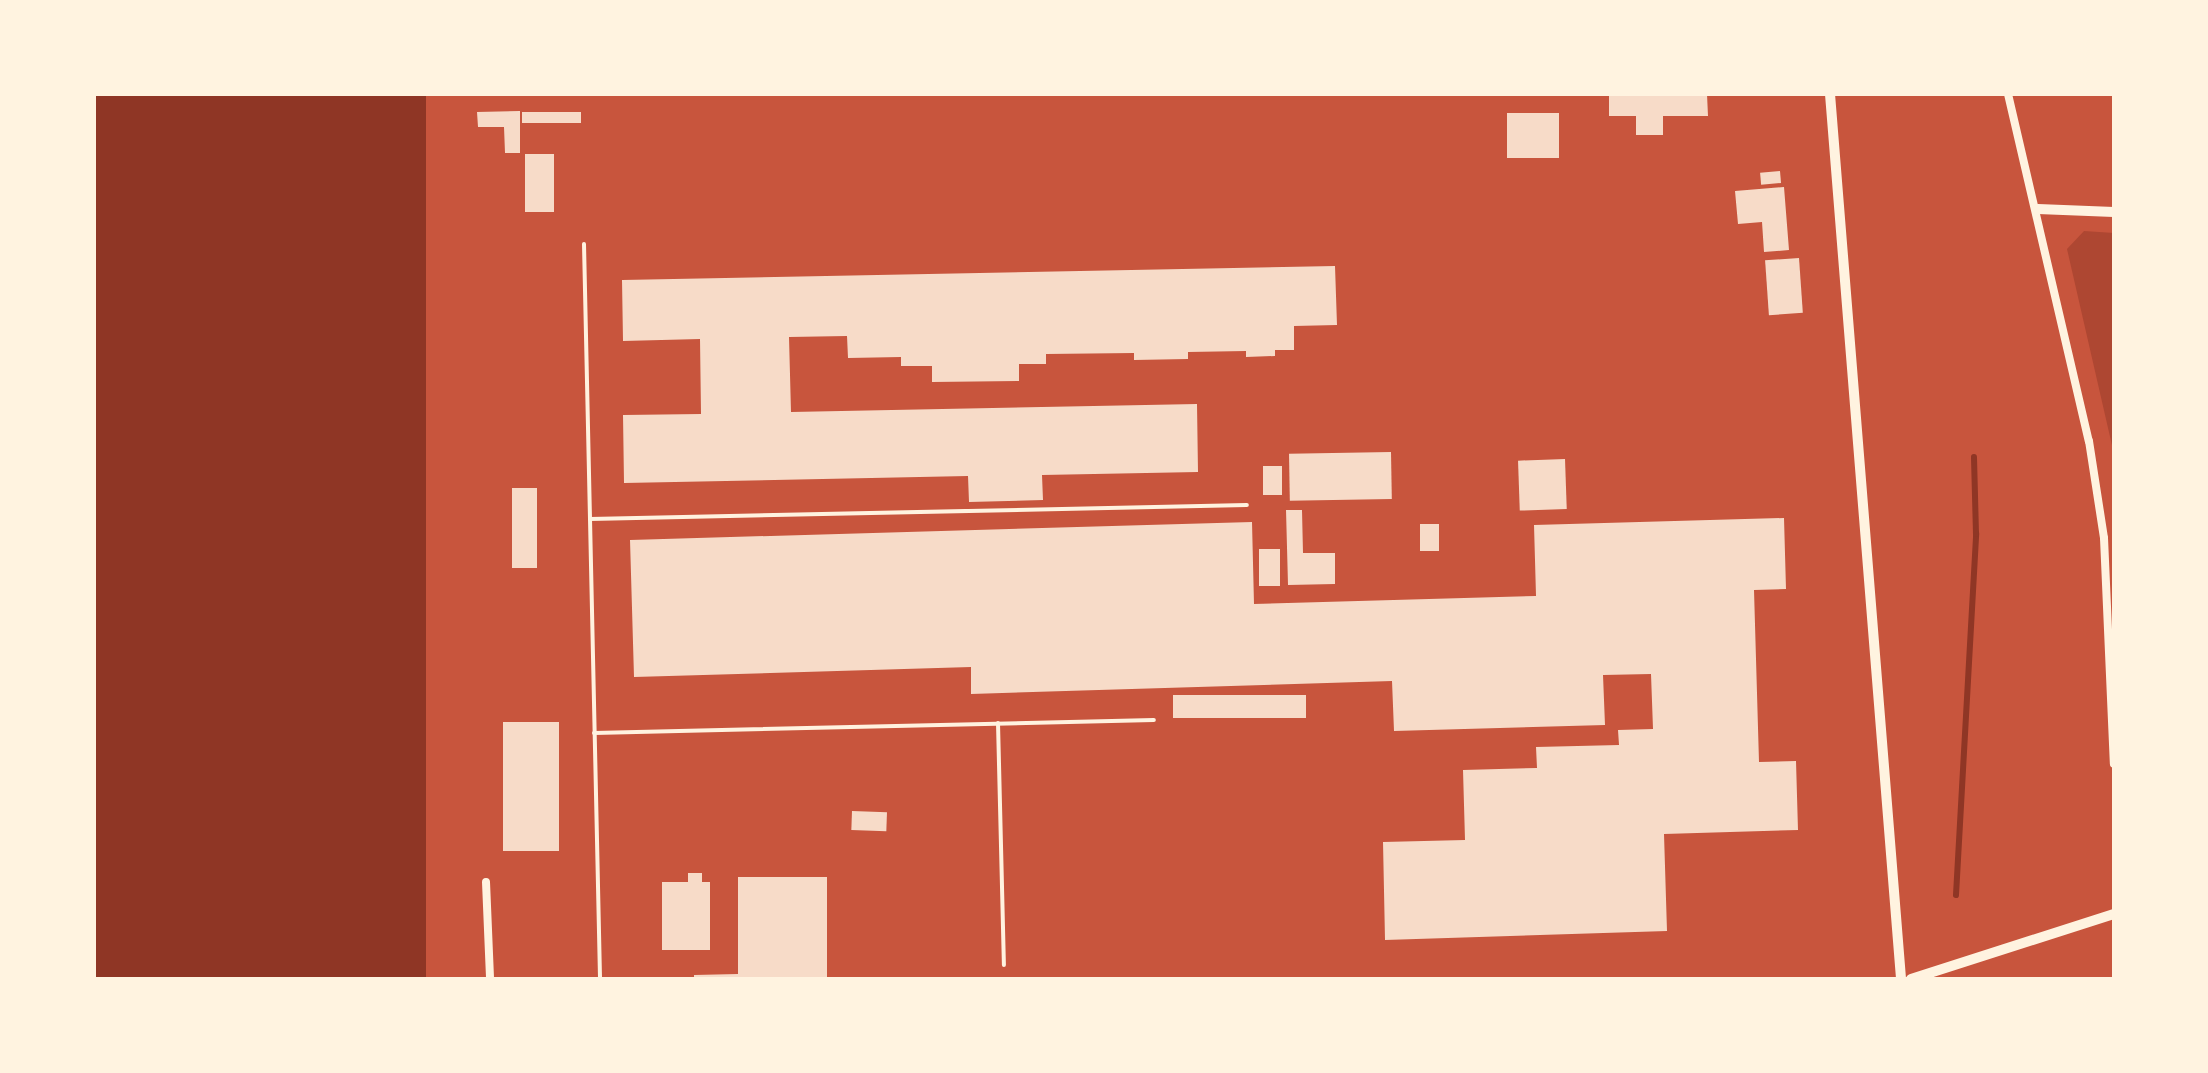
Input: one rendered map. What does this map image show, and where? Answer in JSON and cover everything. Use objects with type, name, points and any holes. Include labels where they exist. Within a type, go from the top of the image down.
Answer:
[{"type":"street","points":[[1830,94],[1901,979]]},
{"type":"street","points":[[2008,94],[2038,209],[2089,441],[2104,538],[2114,764]]},
{"type":"street","points":[[2038,209],[2114,212]]},
{"type":"street","points":[[2104,538],[2114,539]]},
{"type":"street","points":[[486,882],[490,979]]},
{"type":"street","points":[[1911,979],[2114,914]]},
{"type":"lane","points":[[584,244],[600,979]]},
{"type":"lane","points":[[590,519],[1247,505]]},
{"type":"lane","points":[[594,733],[1154,720]]},
{"type":"lane","points":[[998,723],[1004,965]]},
{"type":"shaded area","points":[[94,94],[426,94],[426,979],[94,979]]},
{"type":"shaded area","points":[[2084,231],[2114,233],[2114,454],[2067,249]]},
{"type":"building","points":[[1609,94],[1707,94],[1708,116],[1663,116],[1663,135],[1636,135],[1636,116],[1609,116]]},
{"type":"building","points":[[520,111],[520,153],[505,153],[504,127],[478,127],[477,112]]},
{"type":"building","points":[[522,112],[581,112],[581,123],[522,123]]},
{"type":"building","points":[[1507,113],[1559,113],[1559,158],[1507,158]]},
{"type":"building","points":[[525,154],[554,154],[554,212],[525,212]]},
{"type":"building","points":[[1780,171],[1781,183],[1761,185],[1760,173]]},
{"type":"building","points":[[1784,187],[1789,250],[1764,252],[1762,222],[1738,224],[1735,191]]},
{"type":"building","points":[[1799,258],[1803,313],[1769,315],[1765,260]]},
{"type":"building","points":[[1335,266],[1337,325],[1294,326],[1294,350],[1275,350],[1275,356],[1246,357],[1246,351],[1188,352],[1188,359],[1134,360],[1134,353],[1046,354],[1046,364],[1019,364],[1019,381],[932,382],[932,366],[901,366],[901,357],[848,358],[847,336],[789,337],[791,412],[1197,404],[1198,472],[1042,475],[1043,500],[969,502],[968,476],[624,483],[623,415],[701,414],[700,339],[623,341],[622,280]]},
{"type":"building","points":[[1391,452],[1392,499],[1290,501],[1289,454]]},
{"type":"building","points":[[1565,459],[1567,509],[1520,511],[1518,461]]},
{"type":"building","points":[[1263,466],[1282,466],[1282,495],[1263,495]]},
{"type":"building","points":[[512,488],[537,488],[537,568],[512,568]]},
{"type":"building","points":[[1286,510],[1302,510],[1303,553],[1335,553],[1335,584],[1288,585]]},
{"type":"building","points":[[1784,518],[1786,589],[1754,590],[1759,762],[1796,761],[1798,830],[1664,834],[1667,931],[1385,940],[1383,842],[1465,840],[1463,770],[1537,768],[1536,747],[1619,745],[1618,730],[1653,729],[1651,674],[1603,675],[1605,725],[1394,731],[1392,681],[971,694],[971,667],[634,677],[630,540],[1252,522],[1254,604],[1536,596],[1534,525]]},
{"type":"building","points":[[1420,524],[1439,524],[1439,551],[1420,551]]},
{"type":"building","points":[[1259,549],[1280,549],[1280,586],[1259,586]]},
{"type":"building","points":[[1173,695],[1306,695],[1306,718],[1173,718]]},
{"type":"building","points":[[503,722],[559,722],[559,851],[503,851]]},
{"type":"building","points":[[852,811],[887,812],[886,831],[851,830]]},
{"type":"building","points":[[688,873],[702,873],[702,882],[710,882],[710,950],[662,950],[662,882],[688,882]]},
{"type":"building","points":[[738,877],[827,877],[827,979],[694,979],[694,975],[738,974]]},
{"type":"waterway","points":[[1956,895],[1976,534],[1974,457]]}]
